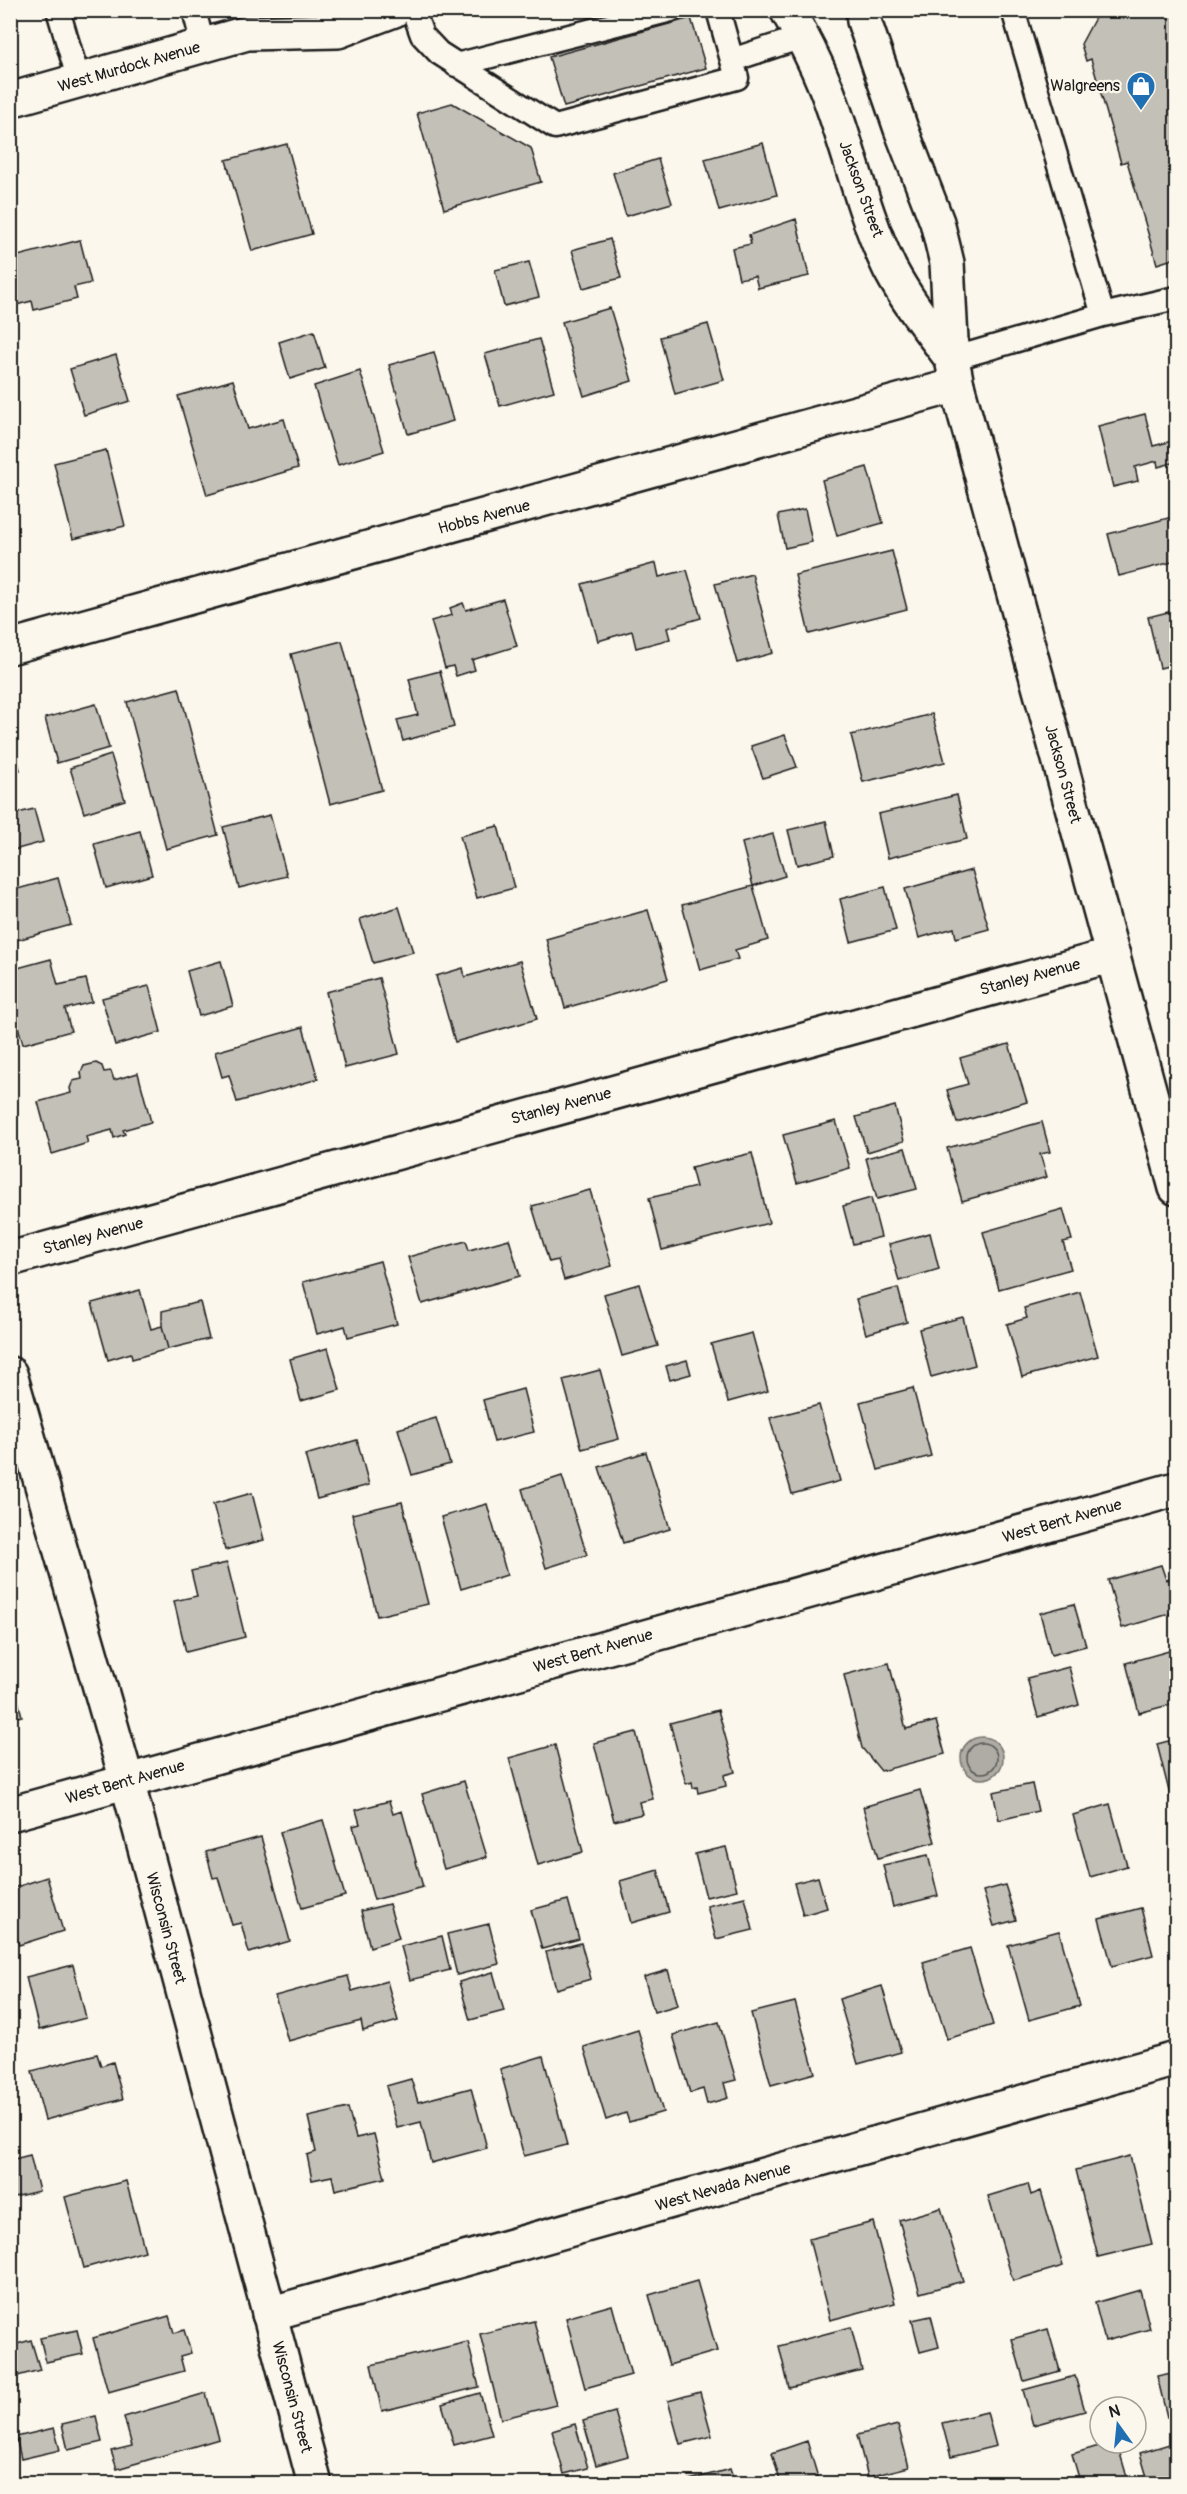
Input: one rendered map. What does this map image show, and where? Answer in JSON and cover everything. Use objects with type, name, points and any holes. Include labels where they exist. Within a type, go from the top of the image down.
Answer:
[{"type":"street","name":"West Murdock Avenue","points":[[247,33],[281,10]]},
{"type":"street","name":"West Murdock Avenue","points":[[10,100],[247,33],[338,31],[394,10]]},
{"type":"street","name":"Jackson Street","points":[[863,10],[864,21],[901,129],[937,222],[947,263],[955,372],[1176,1188]]},
{"type":"street","name":"Jackson Street","points":[[795,24],[826,88],[851,166],[890,268],[955,372]]},
{"type":"street","name":"Hobbs Avenue","points":[[10,647],[955,372]]},
{"type":"street","name":"Stanley Avenue","points":[[10,1259],[1113,955]]},
{"type":"street","name":"Wisconsin Street","points":[[10,1374],[127,1781],[315,2484]]},
{"type":"street","name":"West Bent Avenue","points":[[10,1814],[1176,1489]]},
{"type":"street","name":"West Nevada Avenue","points":[[269,2314],[1176,2059]]},
{"type":"lane","points":[[58,10],[79,81]]},
{"type":"lane","points":[[194,10],[203,45]]},
{"type":"lane","points":[[412,10],[422,35],[439,53],[555,128],[599,107],[683,83],[737,78],[718,10]]},
{"type":"lane","points":[[1013,10],[1103,315]]},
{"type":"lane","points":[[456,65],[580,41],[667,16]]},
{"type":"lane","points":[[732,60],[795,24]]},
{"type":"lane","points":[[955,372],[1103,315],[1176,298]]},
{"type":"water","points":[[982,1737],[990,1738],[997,1743],[1002,1750],[1002,1766],[997,1773],[990,1778],[982,1779],[974,1778],[967,1773],[962,1766],[961,1758],[962,1750],[967,1743],[974,1738]]},
{"type":"building","name":"Walgreens","points":[[1112,10],[1115,17],[1136,10],[1176,10],[1176,258],[1157,264],[1127,161],[1121,163],[1091,59],[1086,61],[1081,44],[1096,16]]},
{"type":"building","points":[[691,18],[706,68],[564,107],[549,57]]},
{"type":"building","points":[[452,103],[531,148],[541,182],[444,209],[417,113]]},
{"type":"building","points":[[763,143],[777,195],[719,211],[705,159]]},
{"type":"building","points":[[287,144],[312,234],[252,251],[226,160]]},
{"type":"building","points":[[658,159],[672,203],[626,216],[613,173]]},
{"type":"building","points":[[796,219],[809,276],[758,288],[755,276],[739,279],[732,248],[751,244],[749,235]]},
{"type":"building","points":[[610,239],[621,278],[583,288],[572,250]]},
{"type":"building","points":[[80,240],[91,283],[74,287],[77,299],[34,310],[32,301],[16,305],[10,283],[10,258]]},
{"type":"building","points":[[529,262],[539,297],[504,306],[495,270]]},
{"type":"building","points":[[610,308],[632,381],[584,396],[562,322]]},
{"type":"building","points":[[708,324],[724,380],[675,394],[660,337]]},
{"type":"building","points":[[314,331],[325,368],[290,379],[279,342]]},
{"type":"building","points":[[539,339],[554,391],[500,406],[485,354]]},
{"type":"building","points":[[434,352],[453,421],[408,434],[389,365]]},
{"type":"building","points":[[116,355],[130,401],[84,415],[70,369]]},
{"type":"building","points":[[360,371],[384,451],[338,465],[314,386]]},
{"type":"building","points":[[233,380],[248,429],[284,419],[298,468],[207,495],[178,396]]},
{"type":"building","points":[[1145,414],[1153,446],[1176,440],[1176,462],[1158,467],[1157,461],[1135,467],[1138,481],[1113,487],[1098,426]]},
{"type":"building","points":[[106,450],[125,526],[73,539],[54,463]]},
{"type":"building","points":[[867,467],[883,523],[837,536],[822,480]]},
{"type":"building","points":[[805,509],[812,542],[785,548],[778,515]]},
{"type":"building","points":[[1176,516],[1176,561],[1119,576],[1108,534]]},
{"type":"building","points":[[892,551],[907,609],[809,634],[795,575]]},
{"type":"building","points":[[656,563],[659,577],[687,570],[701,618],[667,628],[670,639],[636,648],[632,631],[598,641],[582,584]]},
{"type":"building","points":[[752,574],[773,653],[737,663],[715,584]]},
{"type":"building","points":[[503,599],[517,646],[472,660],[475,670],[456,676],[453,666],[445,668],[431,621],[452,615],[450,608],[463,603],[466,610]]},
{"type":"building","points":[[1176,610],[1176,664],[1160,668],[1148,617]]},
{"type":"building","points":[[342,641],[382,790],[330,804],[291,654]]},
{"type":"building","points":[[440,671],[454,727],[403,741],[397,720],[418,715],[409,679]]},
{"type":"building","points":[[179,688],[218,835],[166,849],[127,702]]},
{"type":"building","points":[[96,704],[109,748],[57,763],[45,718]]},
{"type":"building","points":[[932,714],[945,762],[863,782],[851,735]]},
{"type":"building","points":[[10,733],[20,770],[10,773]]},
{"type":"building","points":[[785,735],[797,767],[763,778],[751,746]]},
{"type":"building","points":[[111,755],[125,800],[84,813],[70,768]]},
{"type":"building","points":[[957,795],[967,839],[888,858],[878,814]]},
{"type":"building","points":[[34,809],[43,842],[10,851],[10,815]]},
{"type":"building","points":[[270,815],[287,876],[239,888],[223,827]]},
{"type":"building","points":[[826,821],[834,856],[797,865],[788,830]]},
{"type":"building","points":[[498,826],[514,888],[477,898],[460,836]]},
{"type":"building","points":[[140,831],[152,875],[106,888],[94,844]]},
{"type":"building","points":[[773,834],[785,876],[753,886],[742,843]]},
{"type":"building","points":[[972,870],[989,929],[956,938],[954,928],[919,938],[905,889]]},
{"type":"building","points":[[58,878],[71,925],[10,942],[10,891]]},
{"type":"building","points":[[753,886],[768,940],[735,950],[738,959],[700,970],[682,905]]},
{"type":"building","points":[[885,887],[896,930],[851,942],[840,899]]},
{"type":"building","points":[[399,907],[413,952],[373,963],[360,919]]},
{"type":"building","points":[[648,910],[668,979],[565,1008],[546,939]]},
{"type":"building","points":[[51,959],[58,985],[86,979],[92,1002],[65,1009],[71,1031],[23,1044],[10,999],[10,970]]},
{"type":"building","points":[[221,961],[233,1006],[199,1016],[187,971]]},
{"type":"building","points":[[520,961],[537,1019],[455,1042],[436,976],[463,968],[465,977]]},
{"type":"building","points":[[379,978],[399,1054],[345,1068],[326,992]]},
{"type":"building","points":[[149,986],[161,1032],[115,1045],[102,998]]},
{"type":"building","points":[[303,1027],[318,1079],[237,1102],[229,1075],[222,1077],[215,1052]]},
{"type":"building","points":[[1009,1044],[1027,1102],[957,1123],[947,1090],[968,1084],[960,1058]]},
{"type":"building","points":[[96,1063],[102,1066],[104,1072],[111,1071],[114,1080],[138,1073],[151,1122],[123,1130],[125,1134],[114,1138],[112,1130],[86,1137],[88,1143],[52,1154],[38,1102],[71,1093],[70,1088],[73,1081],[82,1079],[81,1072],[84,1066]]},
{"type":"building","points":[[895,1106],[904,1141],[867,1152],[856,1117]]},
{"type":"building","points":[[836,1121],[850,1168],[797,1183],[783,1135]]},
{"type":"building","points":[[1042,1122],[1050,1152],[1040,1154],[1047,1177],[962,1201],[947,1148]]},
{"type":"building","points":[[905,1148],[917,1189],[877,1199],[866,1158]]},
{"type":"building","points":[[752,1153],[769,1223],[662,1250],[649,1198],[696,1187],[691,1168]]},
{"type":"building","points":[[590,1190],[612,1266],[564,1280],[558,1260],[549,1262],[532,1206]]},
{"type":"building","points":[[871,1198],[881,1237],[853,1244],[843,1206]]},
{"type":"building","points":[[1063,1209],[1072,1240],[1063,1242],[1071,1269],[999,1289],[983,1232]]},
{"type":"building","points":[[930,1233],[939,1269],[899,1281],[889,1244]]},
{"type":"building","points":[[509,1239],[520,1276],[422,1304],[408,1257],[466,1241],[469,1250]]},
{"type":"building","points":[[380,1261],[397,1324],[348,1337],[345,1326],[317,1334],[303,1282]]},
{"type":"building","points":[[639,1284],[658,1346],[622,1356],[604,1294]]},
{"type":"building","points":[[898,1288],[907,1322],[866,1334],[856,1299]]},
{"type":"building","points":[[140,1290],[151,1329],[162,1326],[168,1349],[132,1359],[131,1353],[108,1360],[92,1303]]},
{"type":"building","points":[[1080,1292],[1098,1356],[1022,1377],[1007,1324],[1027,1318],[1024,1308]]},
{"type":"building","points":[[200,1302],[209,1339],[168,1349],[162,1326],[162,1311]]},
{"type":"building","points":[[963,1317],[975,1365],[931,1377],[919,1329]]},
{"type":"building","points":[[752,1333],[768,1391],[728,1402],[711,1344]]},
{"type":"building","points":[[328,1348],[340,1390],[301,1401],[290,1359]]},
{"type":"building","points":[[687,1360],[691,1374],[670,1380],[666,1366]]},
{"type":"building","points":[[600,1370],[619,1439],[582,1449],[563,1380]]},
{"type":"building","points":[[913,1388],[931,1456],[878,1470],[860,1402]]},
{"type":"building","points":[[523,1389],[534,1432],[494,1442],[483,1400]]},
{"type":"building","points":[[819,1405],[840,1481],[792,1494],[770,1418]]},
{"type":"building","points":[[436,1418],[450,1464],[412,1475],[398,1429]]},
{"type":"building","points":[[357,1440],[369,1485],[317,1499],[305,1455]]},
{"type":"building","points":[[646,1452],[670,1529],[623,1543],[599,1467]]},
{"type":"building","points":[[562,1476],[587,1555],[546,1568],[522,1489]]},
{"type":"building","points":[[252,1493],[264,1540],[225,1550],[213,1504]]},
{"type":"building","points":[[402,1502],[428,1604],[377,1616],[352,1514]]},
{"type":"building","points":[[487,1504],[507,1575],[461,1589],[441,1517]]},
{"type":"building","points":[[227,1563],[245,1637],[186,1652],[174,1601],[197,1596],[191,1571]]},
{"type":"building","points":[[1161,1565],[1166,1580],[1176,1578],[1176,1612],[1122,1628],[1108,1580]]},
{"type":"building","points":[[1074,1604],[1086,1646],[1051,1655],[1040,1613]]},
{"type":"building","points":[[1176,1649],[1176,1703],[1139,1713],[1126,1663]]},
{"type":"building","points":[[889,1663],[906,1729],[936,1721],[945,1754],[881,1771],[862,1748],[844,1675]]},
{"type":"building","points":[[1069,1667],[1079,1705],[1038,1717],[1027,1678]]},
{"type":"building","points":[[10,1670],[22,1716],[10,1719]]},
{"type":"building","points":[[718,1710],[735,1772],[724,1775],[726,1786],[698,1793],[697,1787],[693,1788],[692,1782],[686,1784],[670,1723]]},
{"type":"building","points":[[636,1732],[653,1799],[639,1802],[642,1814],[614,1821],[594,1743]]},
{"type":"building","points":[[1176,1739],[1176,1802],[1172,1803],[1157,1744]]},
{"type":"building","points":[[555,1745],[583,1852],[538,1865],[509,1758]]},
{"type":"building","points":[[464,1781],[487,1857],[444,1869],[422,1794]]},
{"type":"building","points":[[1032,1784],[1038,1811],[999,1820],[993,1792]]},
{"type":"building","points":[[920,1790],[935,1842],[878,1858],[863,1807]]},
{"type":"building","points":[[389,1801],[393,1814],[402,1811],[423,1887],[374,1900],[353,1826],[360,1824],[356,1810]]},
{"type":"building","points":[[1110,1804],[1127,1866],[1090,1877],[1073,1815]]},
{"type":"building","points":[[323,1820],[345,1896],[302,1908],[280,1832]]},
{"type":"building","points":[[261,1837],[290,1941],[249,1953],[241,1923],[232,1925],[218,1877],[213,1878],[206,1852]]},
{"type":"building","points":[[726,1847],[737,1890],[706,1897],[695,1854]]},
{"type":"building","points":[[928,1855],[938,1896],[893,1907],[883,1865]]},
{"type":"building","points":[[658,1870],[669,1912],[631,1923],[620,1881]]},
{"type":"building","points":[[47,1877],[63,1931],[19,1945],[10,1918],[10,1889]]},
{"type":"building","points":[[818,1877],[827,1908],[803,1915],[794,1883]]},
{"type":"building","points":[[1005,1885],[1016,1920],[994,1926],[983,1891]]},
{"type":"building","points":[[745,1897],[753,1930],[716,1939],[707,1906]]},
{"type":"building","points":[[568,1900],[579,1939],[542,1949],[531,1910]]},
{"type":"building","points":[[389,1904],[399,1938],[370,1947],[361,1911]]},
{"type":"building","points":[[1141,1908],[1153,1955],[1112,1966],[1099,1919]]},
{"type":"building","points":[[489,1924],[499,1964],[457,1975],[447,1934]]},
{"type":"building","points":[[1059,1931],[1080,2006],[1029,2020],[1008,1945]]},
{"type":"building","points":[[442,1936],[450,1970],[410,1980],[401,1946]]},
{"type":"building","points":[[581,1943],[591,1979],[556,1989],[546,1952]]},
{"type":"building","points":[[970,1948],[993,2025],[947,2039],[923,1962]]},
{"type":"building","points":[[73,1965],[86,2018],[39,2030],[26,1977]]},
{"type":"building","points":[[668,1970],[678,2005],[654,2012],[644,1977]]},
{"type":"building","points":[[493,1972],[504,2011],[470,2020],[459,1982]]},
{"type":"building","points":[[348,1976],[352,1991],[387,1981],[398,2021],[363,2031],[361,2021],[288,2041],[275,1996]]},
{"type":"building","points":[[882,1986],[901,2052],[858,2064],[839,1999]]},
{"type":"building","points":[[795,2002],[815,2073],[771,2085],[751,2013]]},
{"type":"building","points":[[719,2022],[736,2080],[724,2083],[728,2098],[707,2104],[703,2089],[690,2093],[673,2035]]},
{"type":"building","points":[[638,2030],[663,2112],[629,2122],[626,2113],[606,2120],[584,2047]]},
{"type":"building","points":[[97,2054],[101,2066],[113,2062],[123,2099],[45,2120],[32,2071]]},
{"type":"building","points":[[543,2056],[567,2145],[524,2156],[500,2069]]},
{"type":"building","points":[[411,2079],[418,2102],[471,2088],[487,2148],[431,2163],[421,2122],[397,2128],[386,2086]]},
{"type":"building","points":[[348,2108],[356,2138],[374,2134],[385,2178],[335,2190],[332,2176],[312,2180],[307,2155],[316,2152],[308,2117]]},
{"type":"building","points":[[30,2155],[39,2191],[10,2198],[10,2160]]},
{"type":"building","points":[[1130,2156],[1152,2244],[1098,2257],[1076,2170]]},
{"type":"building","points":[[126,2181],[145,2251],[84,2268],[65,2197]]},
{"type":"building","points":[[1028,2184],[1031,2195],[1041,2191],[1063,2266],[1013,2281],[988,2196]]},
{"type":"building","points":[[941,2208],[963,2281],[920,2293],[899,2220]]},
{"type":"building","points":[[873,2222],[895,2303],[830,2320],[809,2239]]},
{"type":"building","points":[[697,2281],[717,2351],[669,2365],[649,2295]]},
{"type":"building","points":[[1140,2290],[1150,2329],[1105,2341],[1095,2303]]},
{"type":"building","points":[[612,2305],[631,2375],[585,2388],[566,2318]]},
{"type":"building","points":[[169,2316],[174,2333],[184,2330],[191,2353],[180,2356],[184,2371],[108,2392],[93,2338]]},
{"type":"building","points":[[931,2316],[939,2347],[920,2352],[912,2320]]},
{"type":"building","points":[[534,2321],[556,2405],[501,2419],[480,2334]]},
{"type":"building","points":[[851,2327],[862,2370],[789,2388],[779,2346]]},
{"type":"building","points":[[1048,2329],[1060,2371],[1024,2381],[1012,2339]]},
{"type":"building","points":[[77,2330],[83,2354],[46,2362],[40,2338]]},
{"type":"building","points":[[31,2340],[40,2370],[10,2378],[10,2346]]},
{"type":"building","points":[[468,2342],[479,2387],[382,2411],[371,2365]]},
{"type":"building","points":[[1176,2372],[1176,2415],[1167,2417],[1157,2376]]},
{"type":"building","points":[[1075,2376],[1085,2411],[1033,2425],[1023,2390]]},
{"type":"building","points":[[700,2392],[712,2436],[680,2444],[668,2401]]},
{"type":"building","points":[[206,2393],[219,2439],[117,2469],[111,2451],[132,2446],[124,2417]]},
{"type":"building","points":[[480,2393],[492,2435],[454,2445],[442,2404]]},
{"type":"building","points":[[615,2412],[628,2456],[596,2465],[583,2421]]},
{"type":"building","points":[[987,2412],[996,2446],[951,2457],[942,2423]]},
{"type":"building","points":[[96,2416],[102,2442],[68,2450],[62,2424]]},
{"type":"building","points":[[575,2424],[588,2468],[564,2474],[552,2431]]},
{"type":"building","points":[[898,2425],[909,2467],[868,2477],[857,2435]]},
{"type":"building","points":[[54,2428],[60,2450],[21,2459],[16,2437]]},
{"type":"building","points":[[807,2441],[820,2484],[781,2484],[772,2453]]},
{"type":"building","points":[[1176,2442],[1176,2484],[1149,2484],[1141,2455],[1148,2455],[1148,2451]]},
{"type":"building","points":[[1088,2449],[1088,2455],[1121,2455],[1129,2484],[1064,2484],[1079,2478],[1072,2454]]},
{"type":"building","points":[[730,2469],[735,2484],[690,2484],[689,2480]]},
{"type":"place","name":"Walgreens","points":[[1141,112]]}]
